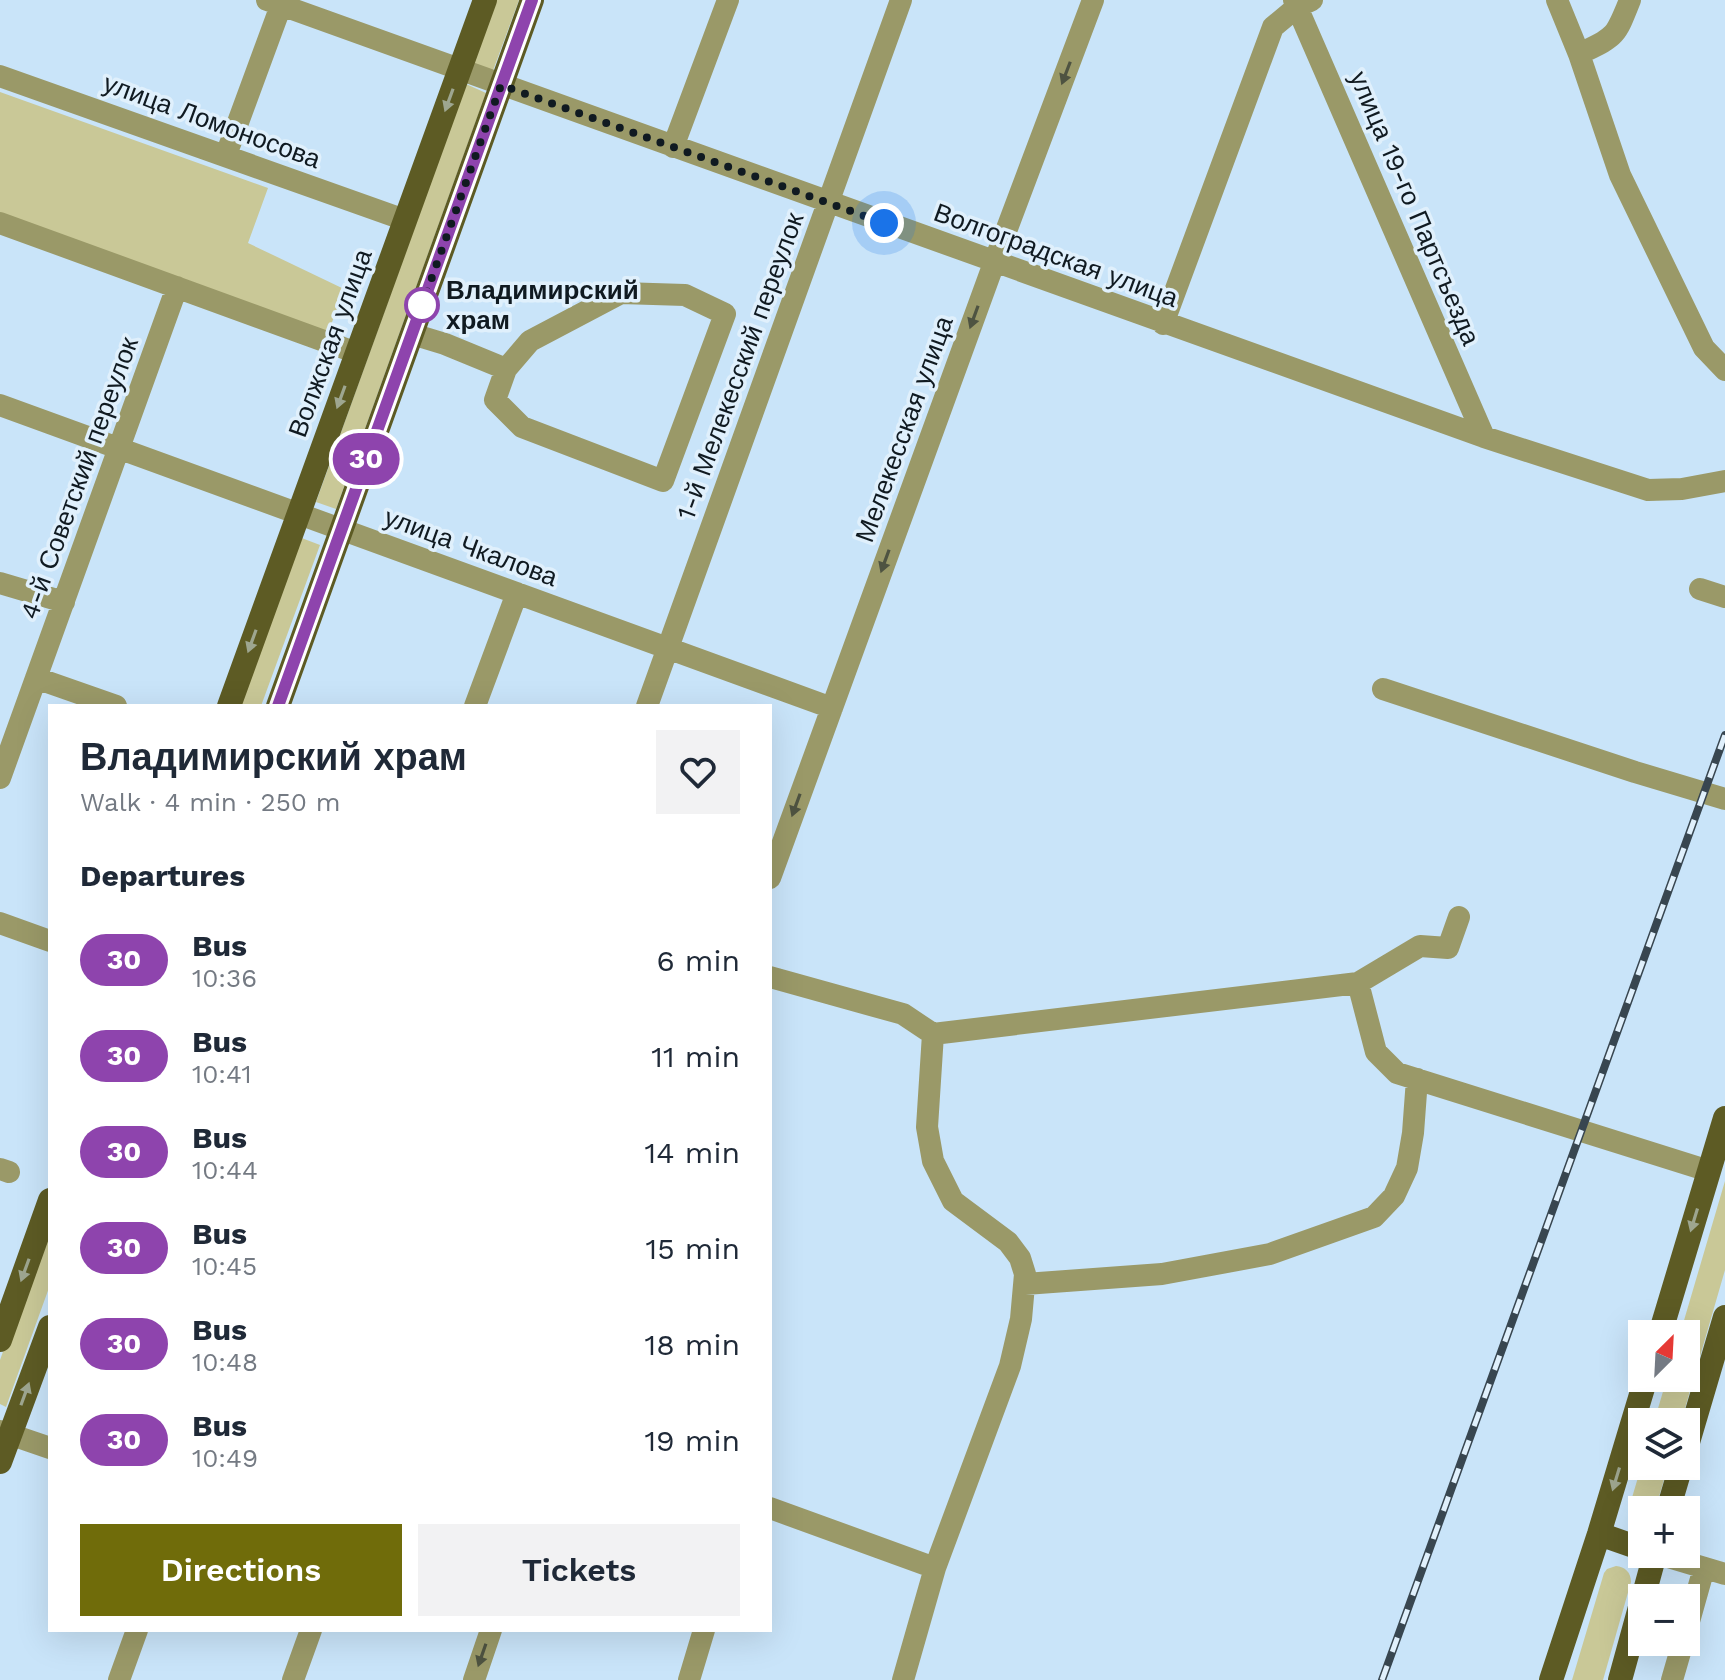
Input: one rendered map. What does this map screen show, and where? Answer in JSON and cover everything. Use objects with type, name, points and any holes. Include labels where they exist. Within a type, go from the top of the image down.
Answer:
[{"type":"main road","name":"Волжская улица","points":[[230,704],[485,0]]},
{"type":"main road","points":[[279,704],[532,0]]},
{"type":"main road","points":[[1664,1320],[1725,1118]]},
{"type":"main road","points":[[0,1340],[48,1206]]},
{"type":"main road","points":[[1700,1410],[1720,1354],[1725,1317]]},
{"type":"main road","points":[[0,1462],[5,1433],[48,1332]]},
{"type":"main road","points":[[1551,1680],[1642,1392]]},
{"type":"main road","points":[[1599,1534],[1628,1544]]},
{"type":"main road","points":[[1620,1680],[1628,1651]]},
{"type":"street","points":[[673,147],[728,0]]},
{"type":"street","name":"1-й Мелекесский переулок","points":[[648,704],[901,0]]},
{"type":"street","name":"Мелекесская улица","points":[[772,873],[1093,0]]},
{"type":"street","points":[[1557,0],[1579,54],[1620,175],[1704,348],[1725,370]]},
{"type":"street","points":[[1579,54],[1609,39],[1618,30],[1630,0]]},
{"type":"street","name":"Волгоградская улица","points":[[277,2],[1163,324],[1484,437],[1648,490],[1682,489],[1725,481]]},
{"type":"street","points":[[226,155],[277,2]]},
{"type":"street","points":[[1163,324],[1273,27],[1301,2]]},
{"type":"street","name":"улица 19-го Партсъезда","points":[[1301,2],[1484,437]]},
{"type":"street","name":"улица Ломоносова","points":[[0,76],[405,220]]},
{"type":"street","points":[[0,223],[357,353]]},
{"type":"street","name":"4-й Советский переулок","points":[[0,778],[6,742],[36,678],[177,287]]},
{"type":"street","points":[[621,293],[685,295],[725,314],[663,481],[522,427],[495,400],[506,369],[530,341],[621,293]]},
{"type":"street","points":[[412,334],[506,369]]},
{"type":"street","name":"улица Чкалова","points":[[0,405],[832,708]]},
{"type":"street","points":[[0,583],[64,602]]},
{"type":"street","points":[[1700,589],[1725,597]]},
{"type":"street","points":[[476,704],[517,593]]},
{"type":"street","points":[[36,678],[110,704]]},
{"type":"street","points":[[1383,689],[1725,799]]},
{"type":"street","points":[[772,978],[903,1014],[933,1034],[1358,983],[1420,946],[1448,948],[1459,917]]},
{"type":"street","points":[[0,923],[48,940]]},
{"type":"street","points":[[1358,983],[1376,1052],[1397,1073],[1709,1171]]},
{"type":"street","points":[[903,1680],[935,1568],[1010,1366],[1025,1284],[1020,1258],[1008,1242],[953,1201],[933,1161],[927,1127],[933,1034]]},
{"type":"street","points":[[1025,1284],[1162,1274],[1270,1254],[1374,1217],[1394,1196],[1407,1168],[1417,1079]]},
{"type":"street","points":[[5,1433],[48,1447]]},
{"type":"street","points":[[772,1509],[935,1568]]},
{"type":"street","points":[[1700,1603],[1715,1571]]},
{"type":"street","points":[[119,1680],[136,1632]]},
{"type":"street","points":[[293,1680],[310,1632]]},
{"type":"street","points":[[474,1680],[490,1632]]},
{"type":"street","points":[[689,1680],[703,1632]]},
{"type":"street","points":[[1672,1680],[1679,1656]]},
{"type":"shaded area","points":[[493,0],[519,0],[491,76],[469,67]]},
{"type":"shaded area","points":[[466,84],[486,93],[336,509],[316,502]]},
{"type":"shaded area","points":[[0,92],[268,188],[248,243],[344,289],[326,339],[0,220]]},
{"type":"shaded area","points":[[299,537],[320,545],[262,704],[238,704]]},
{"type":"shaded area","points":[[1725,1181],[1725,1270],[1700,1356],[1700,1320],[1684,1320]]},
{"type":"shaded area","points":[[48,1228],[48,1291],[6,1407],[0,1404],[0,1360]]},
{"type":"shaded area","points":[[1663,1392],[1690,1392],[1685,1408],[1658,1408]]},
{"type":"shaded area","points":[[1637,1480],[1664,1480],[1659,1496],[1632,1496]]},
{"type":"shaded area","points":[[1622,1568],[1630,1575],[1631,1582],[1603,1680],[1572,1680],[1604,1573],[1607,1569]]},
{"type":"railway","points":[[1382,1680],[1725,735]]},
{"type":"bus line","name":"30","points":[[279,704],[532,0]]},
{"type":"place","name":"Владимирский храм","points":[[422,305]]},
{"type":"route","points":[[422,305],[501,85],[884,223]]}]
